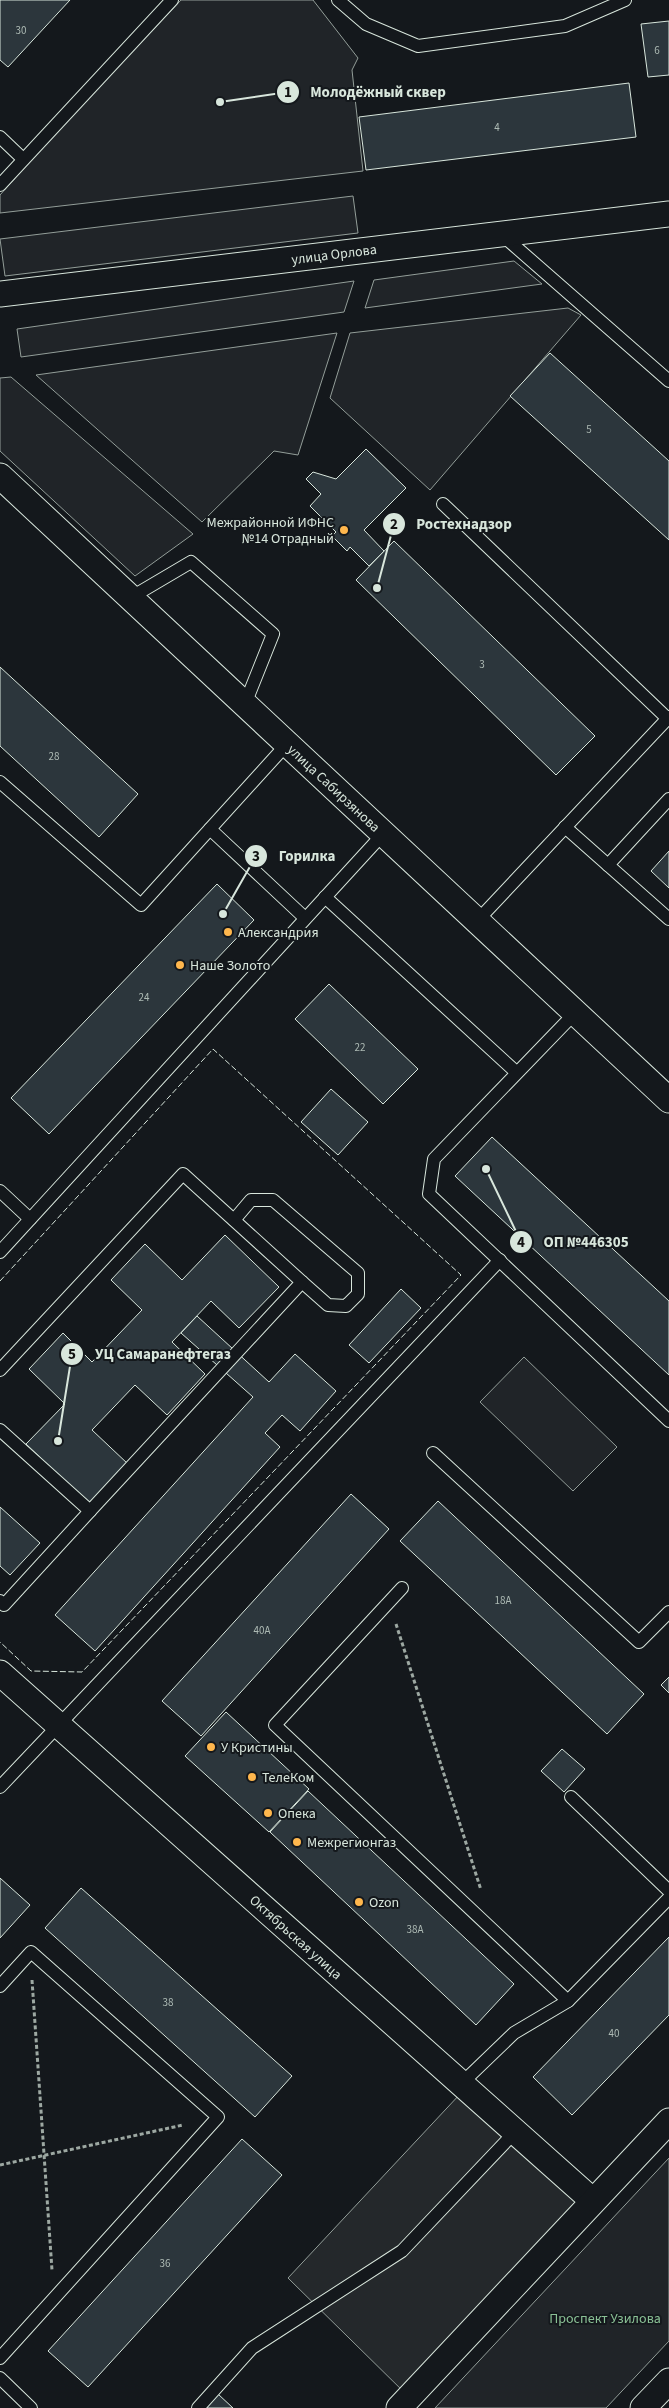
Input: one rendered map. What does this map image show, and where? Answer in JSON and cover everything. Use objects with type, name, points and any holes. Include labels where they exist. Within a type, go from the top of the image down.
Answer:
[{"type":"street","name":"улица Орлова","points":[[0,294],[669,214]]},
{"type":"street","name":"улица Сабирзянова","points":[[0,476],[477,921],[574,1014],[669,1100]]},
{"type":"street","name":"Октябрьская улица","points":[[0,1673],[593,2201]]},
{"type":"street","points":[[399,2408],[669,2121]]},
{"type":"street","points":[[643,2408],[669,2381]]},
{"type":"lane","points":[[0,185],[172,0]]},
{"type":"lane","points":[[338,0],[366,24],[418,46],[565,26],[625,0]]},
{"type":"lane","points":[[0,137],[23,159]]},
{"type":"lane","points":[[501,234],[669,381]]},
{"type":"lane","points":[[443,504],[668,718],[477,921]]},
{"type":"lane","points":[[130,598],[191,562],[273,634],[245,704]]},
{"type":"lane","points":[[0,782],[141,904],[287,744]]},
{"type":"lane","points":[[608,865],[669,799]]},
{"type":"lane","points":[[565,827],[669,919]]},
{"type":"lane","points":[[210,829],[306,918]]},
{"type":"lane","points":[[0,1252],[383,834]]},
{"type":"lane","points":[[325,897],[516,1072]]},
{"type":"lane","points":[[574,1014],[434,1159],[429,1194],[669,1421]]},
{"type":"lane","points":[[0,1370],[183,1174],[302,1282],[328,1304],[346,1306],[358,1294],[358,1273],[273,1200],[251,1200],[234,1220]]},
{"type":"lane","points":[[0,1191],[30,1219]]},
{"type":"lane","points":[[0,1787],[500,1260]]},
{"type":"lane","points":[[0,1601],[4,1605],[302,1282]]},
{"type":"lane","points":[[0,1430],[90,1511]]},
{"type":"lane","points":[[434,1453],[639,1642],[669,1612]]},
{"type":"lane","points":[[402,1588],[276,1725],[568,2001]]},
{"type":"lane","points":[[571,1797],[669,1891]]},
{"type":"lane","points":[[461,2084],[514,2033],[568,2001],[669,1898]]},
{"type":"lane","points":[[0,1986],[30,1952],[218,2117],[0,2358]]},
{"type":"lane","points":[[198,2408],[252,2348],[402,2251],[515,2132]]},
{"type":"lane","points":[[0,2378],[31,2408]]},
{"type":"path","points":[[389,1602],[494,1931]]},
{"type":"path","points":[[30,1952],[53,2299]]},
{"type":"path","points":[[0,2165],[218,2117]]},
{"type":"green space","points":[[181,0],[313,0],[358,58],[352,70],[363,171],[0,213],[0,195],[54,134]]},
{"type":"green space","points":[[353,196],[358,233],[5,276],[0,239]]},
{"type":"green space","points":[[514,261],[542,284],[365,308],[374,280]]},
{"type":"green space","points":[[354,281],[344,312],[21,357],[17,329]]},
{"type":"green space","points":[[568,308],[581,315],[430,490],[330,398],[350,333]]},
{"type":"green space","points":[[337,333],[298,455],[274,451],[202,522],[36,375]]},
{"type":"green space","points":[[11,377],[193,534],[135,576],[0,451],[0,378]]},
{"type":"green space","points":[[524,1357],[617,1447],[573,1491],[480,1402]]},
{"type":"green space","name":"Проспект Узилова","points":[[669,2158],[669,2341],[606,2408],[435,2408]]},
{"type":"shaded area","points":[[461,2093],[585,2209],[409,2397],[288,2278]]},
{"type":"building","points":[[0,0],[70,0],[8,67],[0,60]]},
{"type":"building","points":[[669,21],[669,75],[648,77],[641,24]]},
{"type":"building","points":[[629,83],[636,137],[366,170],[359,117]]},
{"type":"building","points":[[550,353],[669,461],[669,540],[510,396]]},
{"type":"building","points":[[366,449],[406,488],[364,530],[384,551],[369,566],[350,547],[347,551],[332,536],[336,532],[310,506],[321,494],[306,479],[313,472],[336,479]]},
{"type":"building","points":[[394,541],[595,736],[556,775],[356,580]]},
{"type":"building","points":[[0,667],[138,794],[99,837],[0,746]]},
{"type":"building","points":[[669,851],[669,888],[651,871]]},
{"type":"building","points":[[217,884],[254,920],[49,1134],[11,1098]]},
{"type":"building","points":[[329,984],[418,1069],[383,1104],[295,1019]]},
{"type":"building","points":[[331,1089],[368,1122],[338,1155],[301,1122]]},
{"type":"building","points":[[492,1137],[669,1301],[669,1375],[455,1176]]},
{"type":"building","points":[[225,1235],[279,1287],[239,1328],[211,1301],[172,1342],[205,1374],[167,1415],[135,1385],[92,1430],[128,1464],[89,1504],[26,1444],[65,1404],[29,1369],[63,1333],[92,1362],[142,1310],[111,1280],[145,1244],[182,1280]]},
{"type":"building","points":[[401,1289],[421,1308],[369,1363],[349,1345]]},
{"type":"building","points":[[197,1316],[269,1382],[295,1354],[336,1391],[300,1431],[282,1415],[265,1433],[280,1447],[95,1651],[55,1615],[253,1397],[181,1333]]},
{"type":"building","points":[[351,1494],[389,1529],[201,1736],[162,1701]]},
{"type":"building","points":[[438,1501],[644,1694],[607,1734],[400,1541]]},
{"type":"building","points":[[0,1507],[40,1543],[10,1575],[0,1566]]},
{"type":"building","points":[[669,1677],[669,1693],[661,1685]]},
{"type":"building","name":"ТелеКом","points":[[226,1712],[309,1789],[269,1832],[185,1756]]},
{"type":"building","points":[[562,1749],[585,1769],[564,1792],[541,1771]]},
{"type":"building","points":[[308,1791],[514,1984],[476,2025],[270,1832]]},
{"type":"building","points":[[0,1878],[30,1905],[0,1938]]},
{"type":"building","points":[[81,1888],[292,2076],[255,2117],[45,1928]]},
{"type":"building","points":[[669,1937],[669,2015],[572,2115],[533,2077]]},
{"type":"building","points":[[242,2139],[282,2175],[88,2387],[48,2351]]},
{"type":"building","points":[[218,2394],[233,2408],[205,2408]]},
{"type":"fence","points":[[0,1281],[213,1049],[461,1275],[82,1672],[31,1671],[0,1642]]},
{"type":"place","name":"Молодёжный сквер","points":[[220,102]]},
{"type":"place","name":"Межрайонной ИФНС №14 Отрадный","points":[[344,530]]},
{"type":"place","name":"Ростехнадзор","points":[[377,588]]},
{"type":"place","name":"Горилка","points":[[223,914]]},
{"type":"place","name":"Александрия","points":[[228,932]]},
{"type":"place","name":"Наше Золото","points":[[180,965]]},
{"type":"place","name":"ОП №446305","points":[[486,1169]]},
{"type":"place","name":"УЦ Самаранефтегаз","points":[[58,1441]]},
{"type":"place","name":"У Кристины","points":[[211,1747]]},
{"type":"place","name":"ТелеКом","points":[[252,1777]]},
{"type":"place","name":"Опека","points":[[268,1813]]},
{"type":"place","name":"Межрегионгаз","points":[[297,1842]]},
{"type":"place","name":"Ozon","points":[[359,1902]]}]
